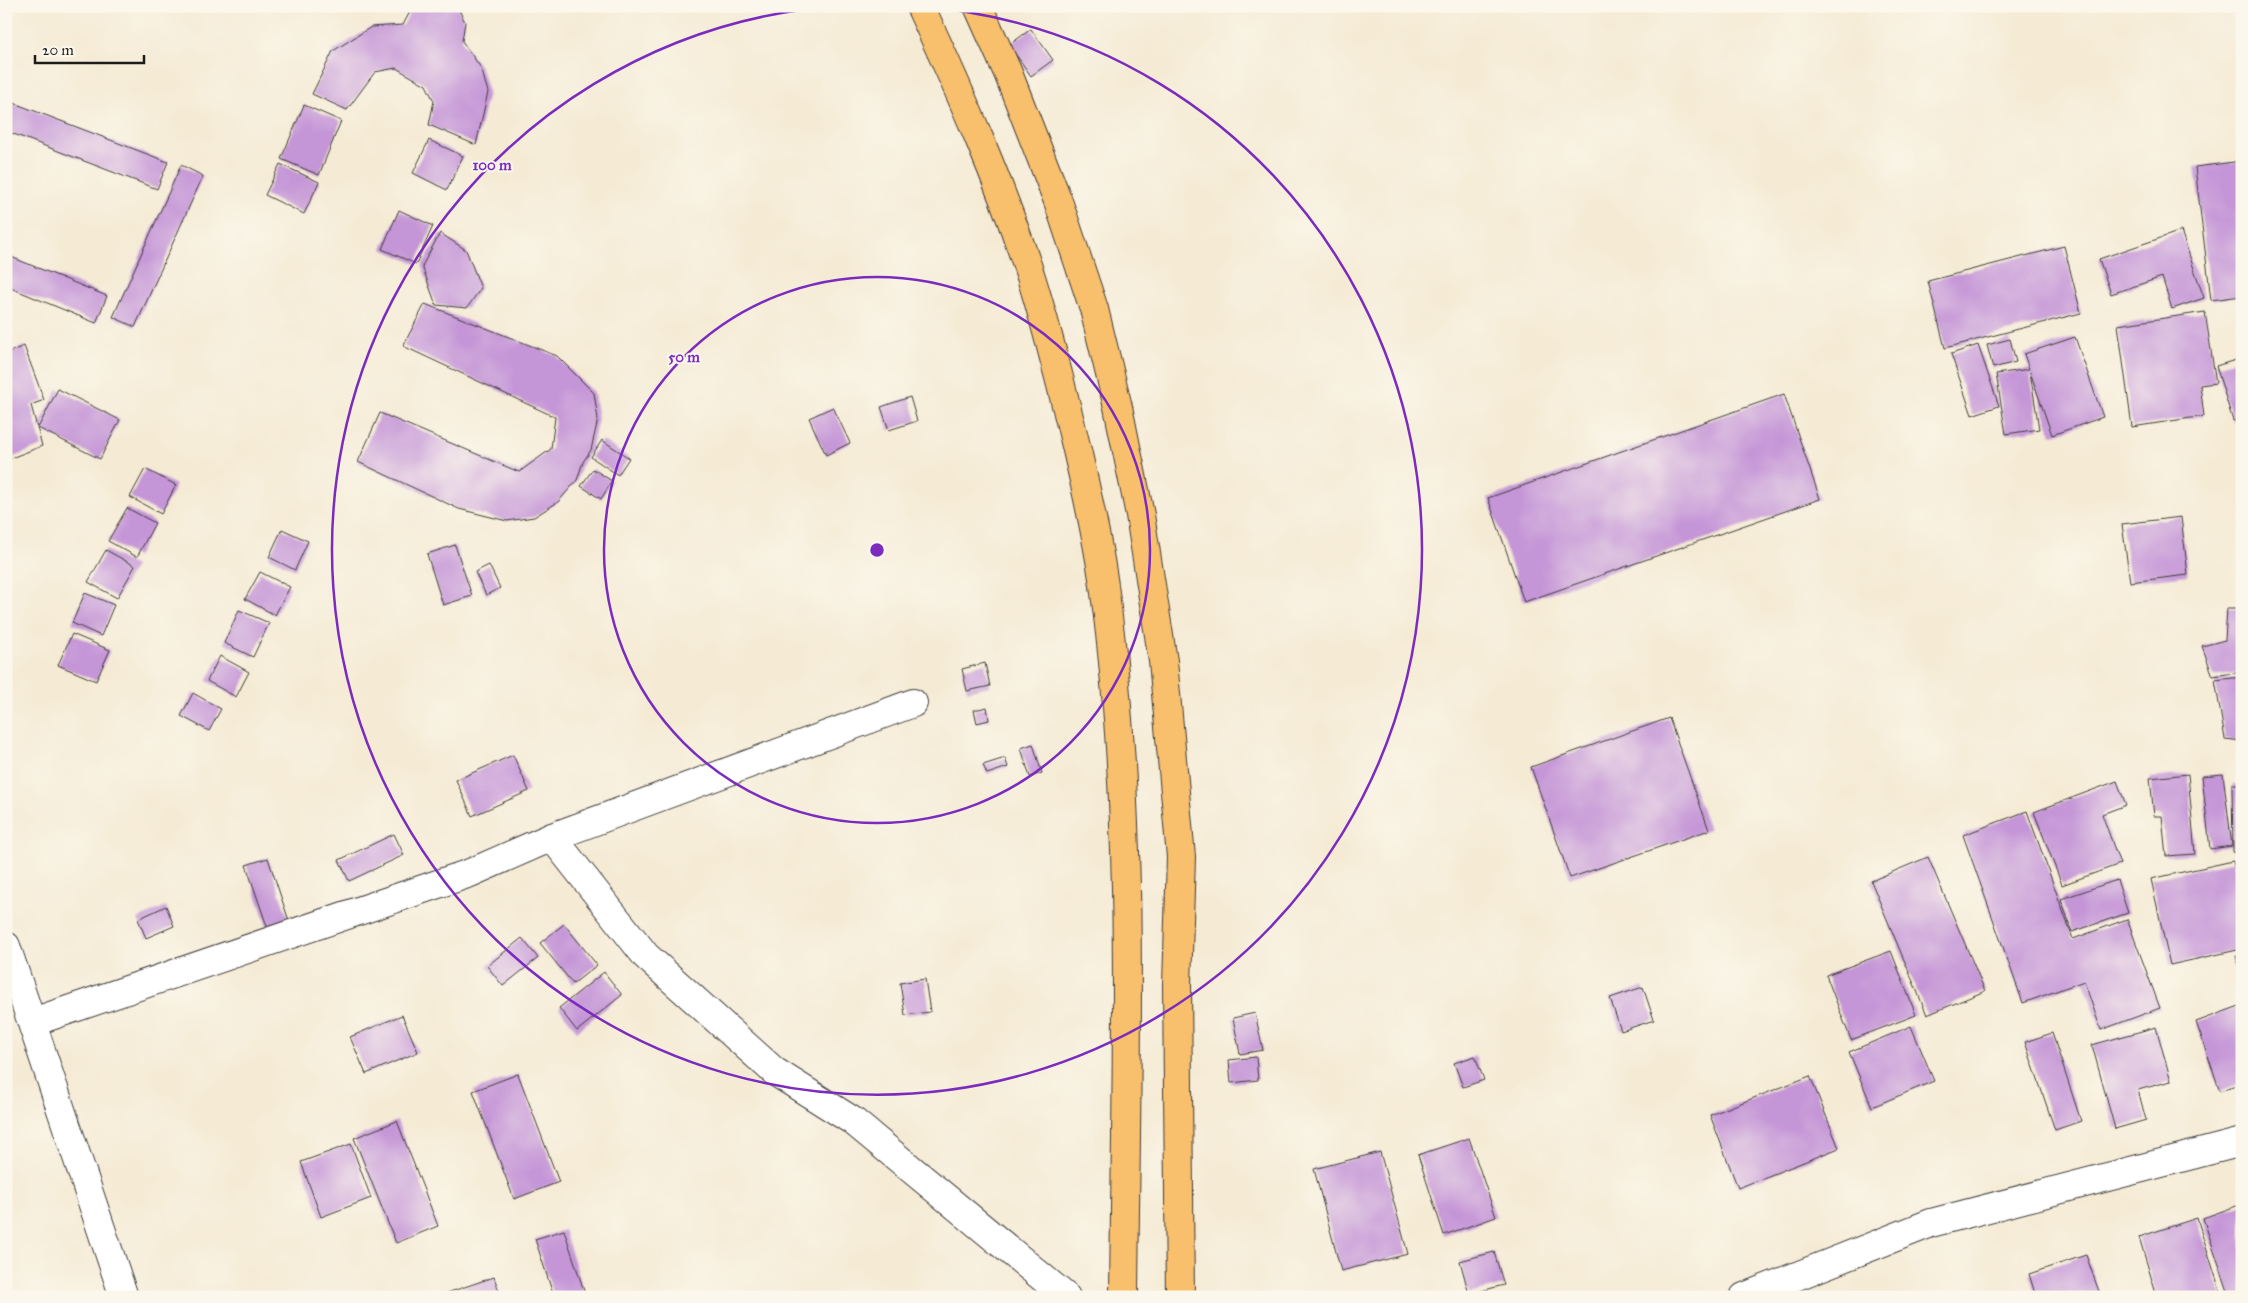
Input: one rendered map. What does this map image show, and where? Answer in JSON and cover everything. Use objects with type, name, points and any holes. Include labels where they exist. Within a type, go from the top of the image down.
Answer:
[{"type":"highway","points":[[920,6],[948,66],[991,168],[1030,275],[1064,393],[1086,488],[1105,590],[1115,678],[1124,808],[1127,945],[1124,1297]]},
{"type":"highway","points":[[978,6],[1008,72],[1047,174],[1094,309],[1118,407],[1140,515],[1163,661],[1180,857],[1176,985],[1180,1297]]},
{"type":"street","points":[[33,1022],[470,873],[552,838],[913,703]]},
{"type":"street","points":[[552,838],[646,956],[667,976],[774,1071],[853,1121],[1066,1297]]},
{"type":"street","points":[[7,948],[124,1297]]},
{"type":"street","points":[[1744,1297],[1931,1223],[2242,1142]]},
{"type":"building","points":[[413,6],[457,6],[465,22],[462,41],[481,68],[488,92],[476,145],[429,125],[434,101],[426,85],[396,68],[375,72],[347,110],[312,94],[333,51],[371,27],[403,25]]},
{"type":"building","points":[[1031,29],[1053,60],[1031,76],[1009,45]]},
{"type":"building","points":[[6,100],[168,162],[157,189],[6,131]]},
{"type":"building","points":[[304,105],[341,121],[319,175],[281,159]]},
{"type":"building","points":[[429,140],[463,156],[447,190],[413,173]]},
{"type":"building","points":[[2242,161],[2242,296],[2211,300],[2195,167]]},
{"type":"building","points":[[280,164],[319,182],[304,214],[265,195]]},
{"type":"building","points":[[181,165],[203,176],[135,327],[113,317]]},
{"type":"building","points":[[399,210],[433,226],[416,264],[382,249]]},
{"type":"building","points":[[2181,231],[2204,298],[2172,309],[2162,277],[2111,294],[2099,259]]},
{"type":"building","points":[[440,233],[466,250],[481,288],[467,308],[436,305],[422,266]]},
{"type":"building","points":[[2064,246],[2081,313],[1945,348],[1928,281]]},
{"type":"building","points":[[6,255],[107,296],[96,323],[6,286]]},
{"type":"building","points":[[425,304],[557,356],[594,393],[598,419],[591,450],[583,462],[577,480],[558,502],[534,517],[507,521],[459,509],[358,462],[380,413],[519,472],[551,449],[555,417],[403,346]]},
{"type":"building","points":[[2205,312],[2216,383],[2200,385],[2204,416],[2132,427],[2118,325]]},
{"type":"building","points":[[2075,337],[2103,417],[2052,435],[2030,372],[2039,429],[2006,434],[1996,374],[2029,369],[2024,354]]},
{"type":"building","points":[[2010,339],[2016,362],[1993,368],[1987,345]]},
{"type":"building","points":[[1978,345],[1999,406],[1972,415],[1951,354]]},
{"type":"building","points":[[24,346],[44,400],[31,405],[42,446],[6,460],[6,353]]},
{"type":"building","points":[[2242,358],[2242,418],[2233,421],[2216,366]]},
{"type":"building","points":[[58,389],[120,420],[100,459],[38,428]]},
{"type":"building","points":[[1784,394],[1820,499],[1524,602],[1488,498]]},
{"type":"building","points":[[910,397],[917,421],[889,430],[881,407]]},
{"type":"building","points":[[833,407],[850,443],[826,455],[809,418]]},
{"type":"building","points":[[602,440],[629,458],[618,475],[591,457]]},
{"type":"building","points":[[145,469],[176,485],[161,514],[130,497]]},
{"type":"building","points":[[593,469],[612,481],[601,499],[581,486]]},
{"type":"building","points":[[127,508],[155,523],[137,557],[108,541]]},
{"type":"building","points":[[2181,517],[2188,575],[2130,582],[2122,524]]},
{"type":"building","points":[[282,529],[308,541],[295,570],[269,557]]},
{"type":"building","points":[[455,545],[472,596],[443,605],[427,554]]},
{"type":"building","points":[[106,550],[135,566],[117,598],[88,582]]},
{"type":"building","points":[[489,565],[500,588],[486,595],[475,572]]},
{"type":"building","points":[[260,572],[290,587],[275,615],[245,599]]},
{"type":"building","points":[[85,593],[114,605],[101,636],[72,623]]},
{"type":"building","points":[[2227,608],[2242,608],[2242,672],[2213,676],[2202,646],[2225,640]]},
{"type":"building","points":[[239,610],[269,623],[253,657],[224,643]]},
{"type":"building","points":[[72,634],[110,650],[96,681],[58,665]]},
{"type":"building","points":[[220,656],[249,672],[236,697],[207,681]]},
{"type":"building","points":[[985,663],[990,686],[967,691],[962,669]]},
{"type":"building","points":[[2242,677],[2242,741],[2225,739],[2215,680]]},
{"type":"building","points":[[193,693],[221,709],[209,731],[181,716]]},
{"type":"building","points":[[987,707],[989,720],[977,723],[974,710]]},
{"type":"building","points":[[1669,718],[1709,830],[1570,878],[1531,767]]},
{"type":"building","points":[[1033,744],[1042,773],[1030,777],[1021,748]]},
{"type":"building","points":[[513,755],[529,791],[472,816],[456,780]]},
{"type":"building","points":[[1005,758],[1008,767],[987,774],[983,765]]},
{"type":"building","points":[[2188,774],[2195,854],[2166,856],[2162,816],[2154,816],[2150,778]]},
{"type":"building","points":[[2223,774],[2232,846],[2210,849],[2202,776]]},
{"type":"building","points":[[2117,781],[2126,805],[2102,814],[2120,864],[2062,885],[2034,812]]},
{"type":"building","points":[[2232,784],[2242,784],[2242,853],[2233,852]]},
{"type":"building","points":[[2027,811],[2073,939],[2127,919],[2160,1008],[2101,1030],[2084,981],[2023,1003],[1963,835]]},
{"type":"building","points":[[394,834],[404,855],[349,881],[339,860]]},
{"type":"building","points":[[1928,857],[1985,991],[1927,1015],[1871,881]]},
{"type":"building","points":[[268,858],[291,927],[270,935],[246,865]]},
{"type":"building","points":[[2233,861],[2242,899],[2242,949],[2170,965],[2151,879]]},
{"type":"building","points":[[2117,880],[2128,913],[2072,932],[2061,899]]},
{"type":"building","points":[[166,906],[174,926],[146,938],[138,919]]},
{"type":"building","points":[[564,924],[597,965],[573,984],[540,943]]},
{"type":"building","points":[[522,938],[538,958],[503,986],[487,966]]},
{"type":"building","points":[[1891,951],[1916,1015],[1851,1040],[1826,975]]},
{"type":"building","points":[[2242,955],[2242,978],[2241,978],[2236,956]]},
{"type":"building","points":[[604,972],[622,995],[577,1031],[559,1008]]},
{"type":"building","points":[[925,979],[930,1012],[905,1015],[900,983]]},
{"type":"building","points":[[1643,987],[1654,1020],[1621,1031],[1610,998]]},
{"type":"building","points":[[2242,1005],[2242,1083],[2220,1091],[2196,1022]]},
{"type":"building","points":[[1255,1013],[1263,1050],[1240,1054],[1233,1018]]},
{"type":"building","points":[[402,1015],[418,1052],[366,1074],[350,1037]]},
{"type":"building","points":[[1911,1026],[1934,1081],[1872,1107],[1849,1052]]},
{"type":"building","points":[[2156,1027],[2171,1081],[2138,1090],[2146,1120],[2115,1129],[2092,1045]]},
{"type":"building","points":[[2052,1033],[2081,1121],[2055,1130],[2025,1042]]},
{"type":"building","points":[[1475,1056],[1484,1080],[1463,1087],[1454,1063]]},
{"type":"building","points":[[1256,1057],[1258,1080],[1231,1083],[1229,1060]]},
{"type":"building","points":[[518,1074],[559,1182],[514,1199],[473,1091]]},
{"type":"building","points":[[1810,1076],[1839,1148],[1738,1188],[1710,1115]]},
{"type":"building","points":[[397,1121],[438,1226],[396,1243],[354,1138]]},
{"type":"building","points":[[1469,1138],[1496,1217],[1444,1235],[1418,1155]]},
{"type":"building","points":[[351,1144],[371,1198],[321,1217],[301,1162]]},
{"type":"building","points":[[1380,1152],[1408,1254],[1341,1271],[1314,1169]]},
{"type":"building","points":[[2242,1204],[2242,1295],[2230,1297],[2203,1218]]},
{"type":"building","points":[[2197,1218],[2222,1297],[2157,1297],[2139,1237]]},
{"type":"building","points":[[564,1230],[586,1297],[554,1297],[535,1239]]},
{"type":"building","points":[[1494,1252],[1504,1285],[1469,1294],[1460,1261]]},
{"type":"building","points":[[2086,1255],[2101,1297],[2036,1297],[2029,1274]]},
{"type":"building","points":[[494,1277],[501,1297],[438,1297],[438,1296]]}]
